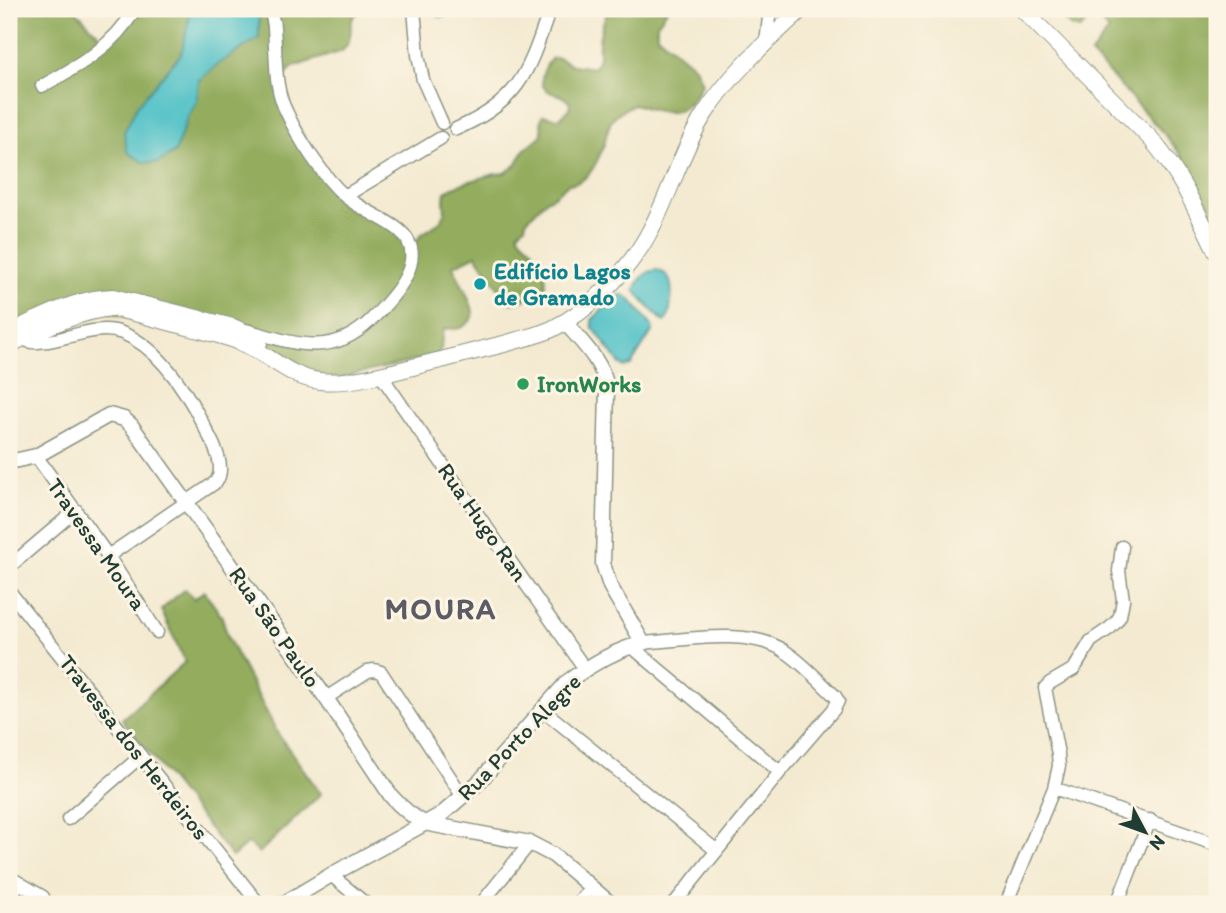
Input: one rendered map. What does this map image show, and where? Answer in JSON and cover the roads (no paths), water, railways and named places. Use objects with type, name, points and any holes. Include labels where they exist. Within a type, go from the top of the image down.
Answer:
[{"type":"main road","points":[[231,333],[279,366],[306,379],[338,382],[534,336],[565,322],[600,293],[636,253],[651,228],[702,118],[730,80],[802,9]]},
{"type":"main road","points":[[1022,9],[1165,156],[1188,193],[1217,253]]},
{"type":"main road","points":[[24,336],[98,309],[112,308],[231,333],[254,335],[279,366]]},
{"type":"street","points":[[42,86],[96,53],[116,35],[135,9]]},
{"type":"street","points":[[254,335],[310,345],[346,338],[381,310],[404,280],[412,261],[411,248],[402,233],[357,206],[331,182],[286,113],[277,82],[274,21],[269,9]]},
{"type":"street","points":[[414,9],[423,80],[442,123]]},
{"type":"street","points":[[456,129],[488,113],[514,90],[531,61],[550,9]]},
{"type":"street","points":[[766,43],[770,9]]},
{"type":"street","points":[[449,121],[456,129],[451,139],[444,140],[437,132],[439,125],[449,121]]},
{"type":"street","points":[[345,196],[441,138]]},
{"type":"street","points":[[565,322],[604,373],[607,388],[603,564],[610,586],[637,644],[780,772],[674,904]]},
{"type":"street","points":[[24,336],[58,339],[94,331],[111,330],[122,333],[156,355],[169,370],[194,406],[210,438],[221,468],[216,482],[108,556]]},
{"type":"street","name":"Rua Hugo Ran","points":[[380,374],[585,669]]},
{"type":"street","name":"Rua São Paulo","points":[[36,456],[109,415],[124,419],[131,425],[326,698],[391,796],[411,816],[424,823]]},
{"type":"street","points":[[9,461],[36,456]]},
{"type":"street","name":"Travessa Moura","points":[[36,456],[108,556],[157,632]]},
{"type":"street","points":[[9,567],[76,510]]},
{"type":"street","points":[[1006,904],[1054,788],[1059,766],[1045,688],[1074,668],[1091,641],[1110,628],[1120,616],[1123,600],[1119,571],[1122,547]]},
{"type":"street","name":"Travessa dos Herdeiros","points":[[9,591],[259,904]]},
{"type":"street","name":"Rua Porto Alegre","points":[[283,904],[442,814],[479,782],[567,682],[585,669],[637,644],[736,636],[785,650],[835,695],[838,701],[780,772]]},
{"type":"street","points":[[326,698],[368,671],[381,672],[463,797]]},
{"type":"street","points":[[543,710],[717,851]]},
{"type":"street","points":[[68,819],[140,757]]},
{"type":"street","points":[[1054,788],[1217,845]]},
{"type":"street","points":[[1117,904],[1150,820]]},
{"type":"street","points":[[424,823],[530,843],[553,855],[611,904]]},
{"type":"street","points":[[481,904],[530,843]]},
{"type":"street","points":[[331,875],[366,904]]},
{"type":"street","points":[[9,898],[14,880],[43,897]]},
{"type":"street","points":[[577,904],[591,888]]},
{"type":"water","points":[[194,9],[259,9],[259,38],[221,62],[199,80],[197,102],[188,116],[175,152],[158,163],[143,162],[127,152],[124,132],[138,104],[181,54],[190,14]]},
{"type":"water","points":[[430,9],[478,9],[440,17],[431,13]]},
{"type":"water","points":[[656,270],[668,277],[671,286],[670,310],[664,322],[635,290],[642,277]]},
{"type":"water","points":[[618,295],[630,299],[653,330],[631,365],[624,367],[592,326],[592,320]]},
{"type":"place","name":"Edifício Lagos de Gramado","points":[[480,284]]},
{"type":"place","name":"IronWorks","points":[[523,384]]},
{"type":"district","name":"MOURA","points":[[441,608]]}]
